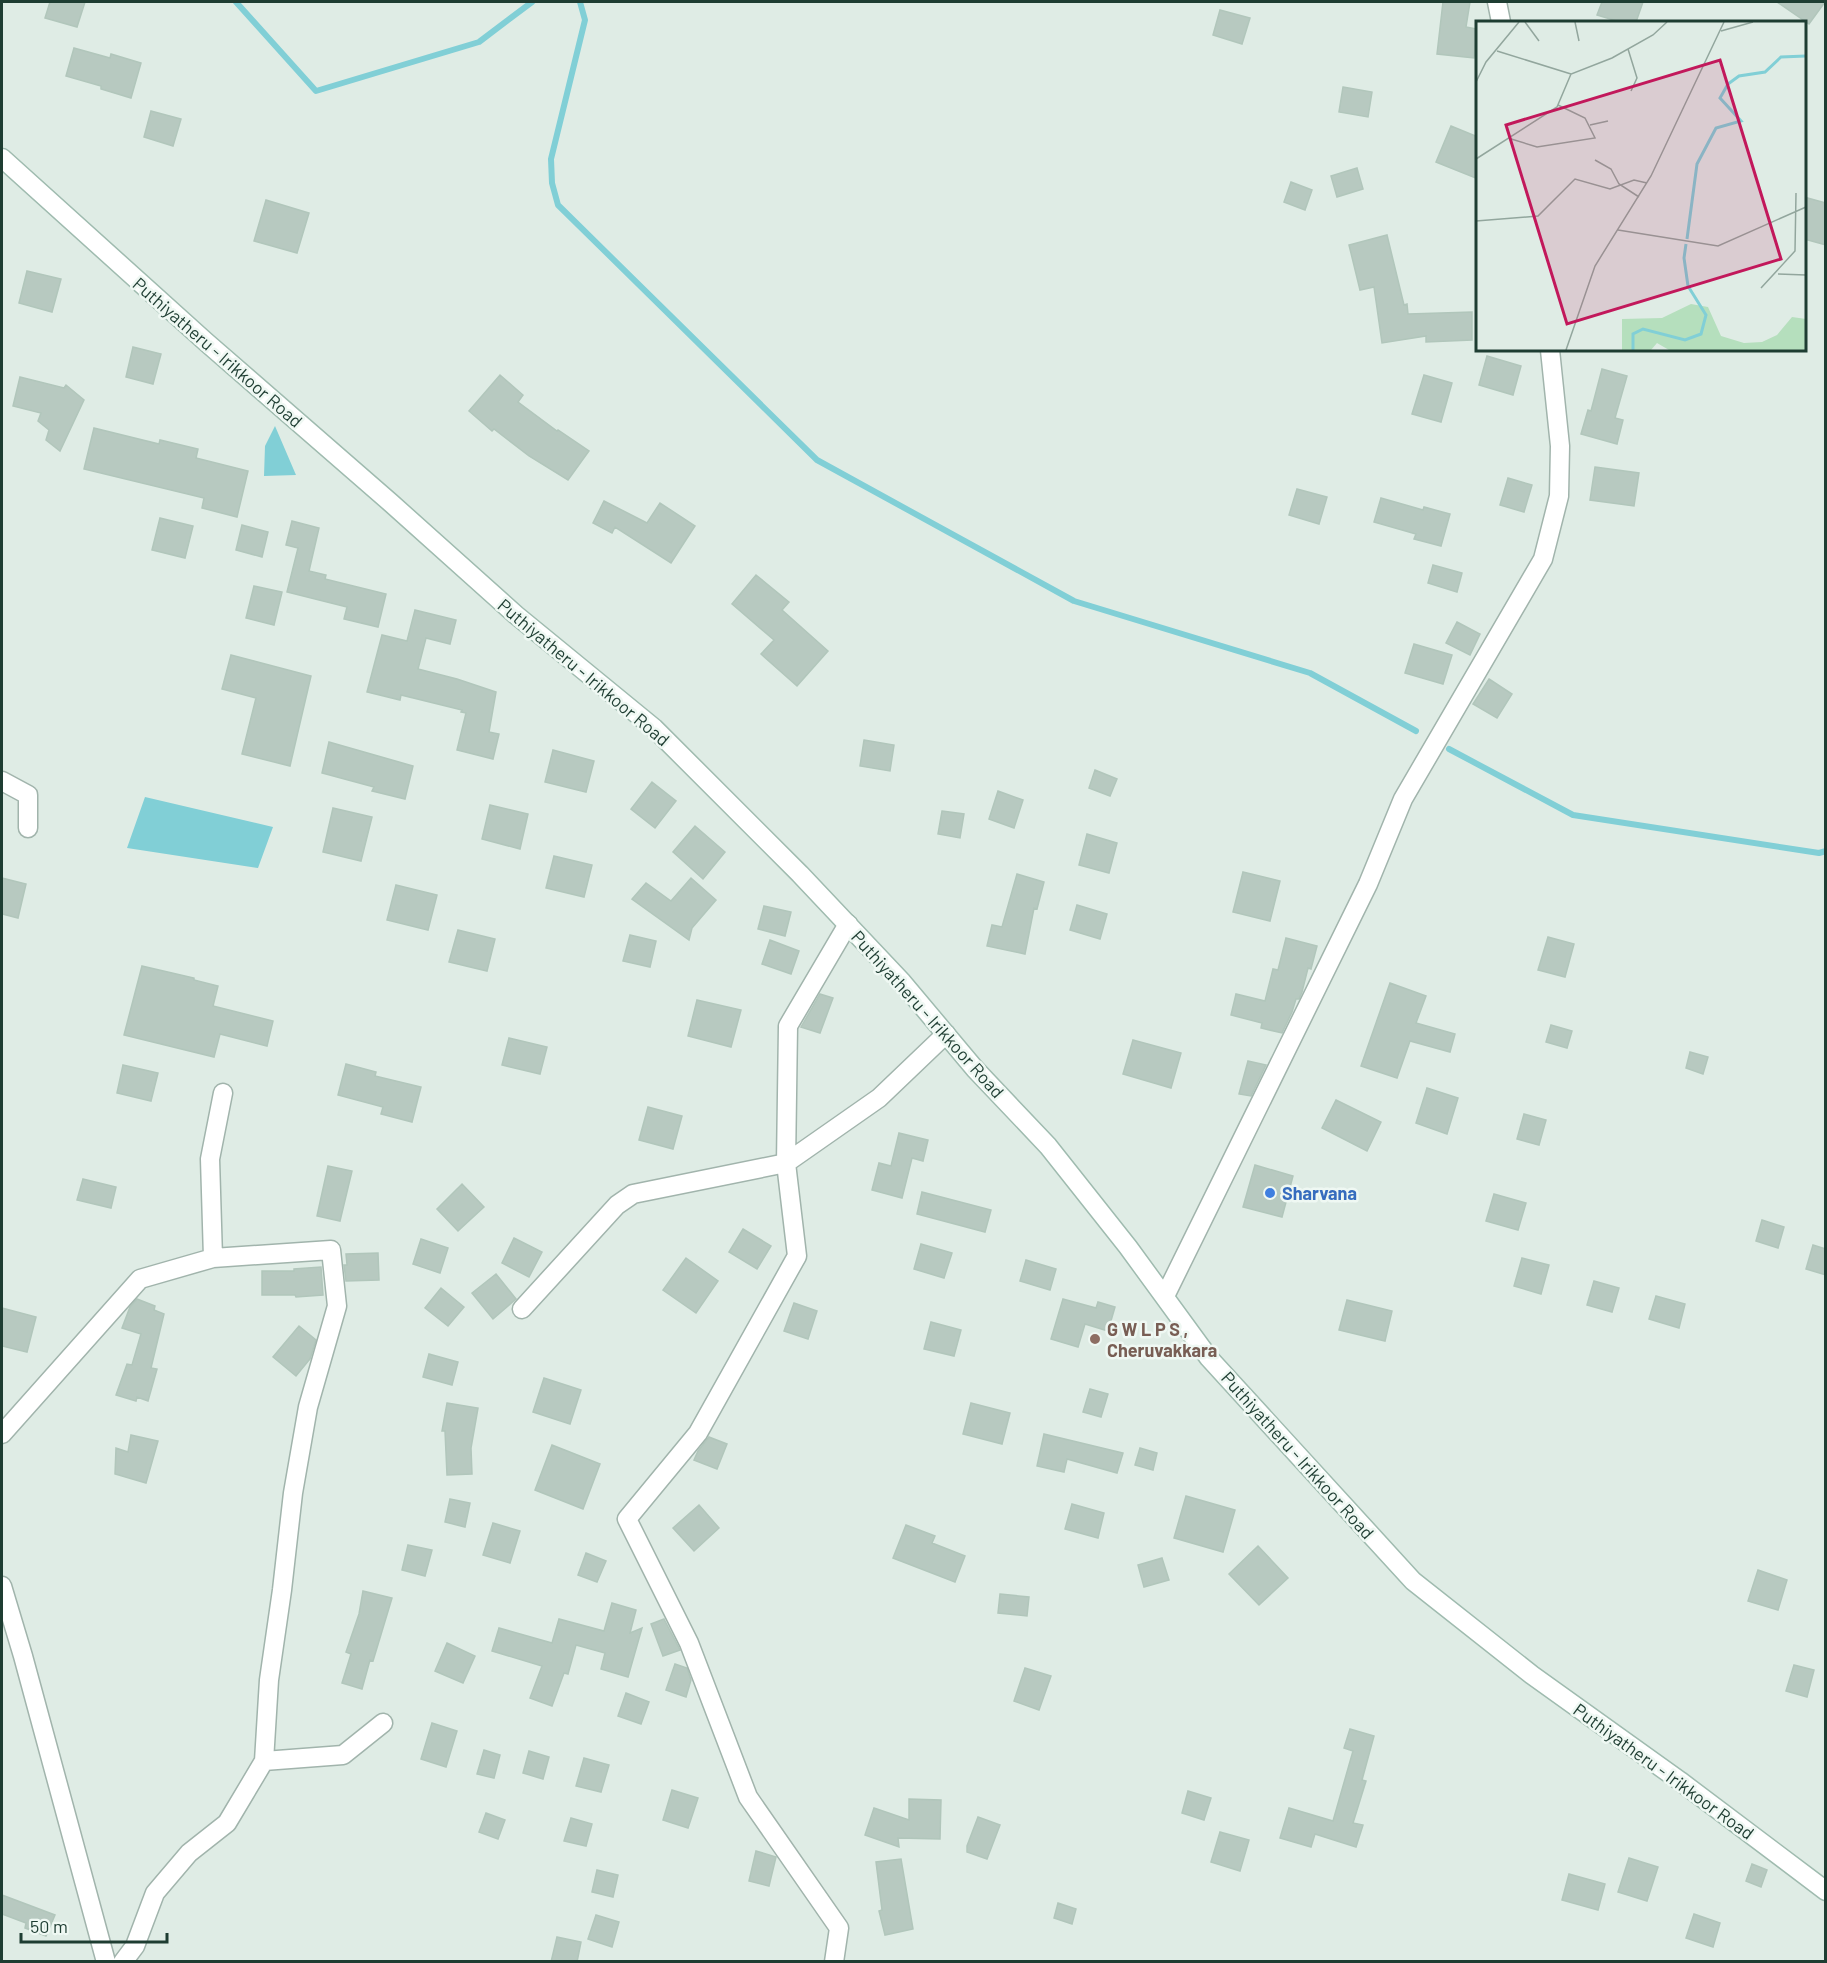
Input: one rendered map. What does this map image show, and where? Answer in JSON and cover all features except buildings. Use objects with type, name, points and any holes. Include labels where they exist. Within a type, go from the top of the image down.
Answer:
[{"type":"street","points":[[1497,2],[1501,21]]},
{"type":"street","name":"Puthiyatheru - Irikkoor Road","points":[[2,158],[198,335],[516,615],[654,728],[801,874],[902,982],[975,1069],[1048,1146],[1165,1296],[1209,1358],[1413,1581],[1532,1675],[1680,1781],[1826,1891]]},
{"type":"street","points":[[1165,1296],[1368,884],[1403,799],[1543,559],[1559,496],[1560,446],[1550,351]]},
{"type":"street","points":[[2,781],[28,795],[28,828]]},
{"type":"street","points":[[834,1962],[839,1928],[748,1797],[689,1643],[627,1519],[698,1433],[797,1256],[786,1163],[788,1026],[848,924]]},
{"type":"street","points":[[522,1309],[617,1205],[633,1194],[786,1163],[879,1098],[946,1034]]},
{"type":"street","points":[[213,1258],[210,1159],[223,1093]]},
{"type":"street","points":[[2,1434],[140,1279],[213,1258],[332,1250],[337,1306],[308,1407],[293,1493],[269,1680],[264,1761],[227,1823],[189,1854],[155,1893],[135,1946],[123,1962]]},
{"type":"street","points":[[2,1586],[106,1962]]},
{"type":"street","points":[[264,1761],[343,1755],[383,1723]]},
{"type":"water","points":[[275,426],[296,475],[264,476],[265,446]]},
{"type":"water","points":[[145,797],[273,827],[258,868],[127,848]]},
{"type":"waterway","points":[[236,2],[316,91],[479,42],[532,2]]},
{"type":"waterway","points":[[580,2],[585,20],[551,159],[552,183],[558,205],[817,460],[1074,601],[1310,673],[1416,731]]},
{"type":"waterway","points":[[1449,749],[1573,815],[1819,853],[1826,851]]},
{"type":"place","name":"Sharvana","points":[[1270,1193]]},
{"type":"place","name":"G W L P S , Cheruvakkara","points":[[1095,1339]]}]
